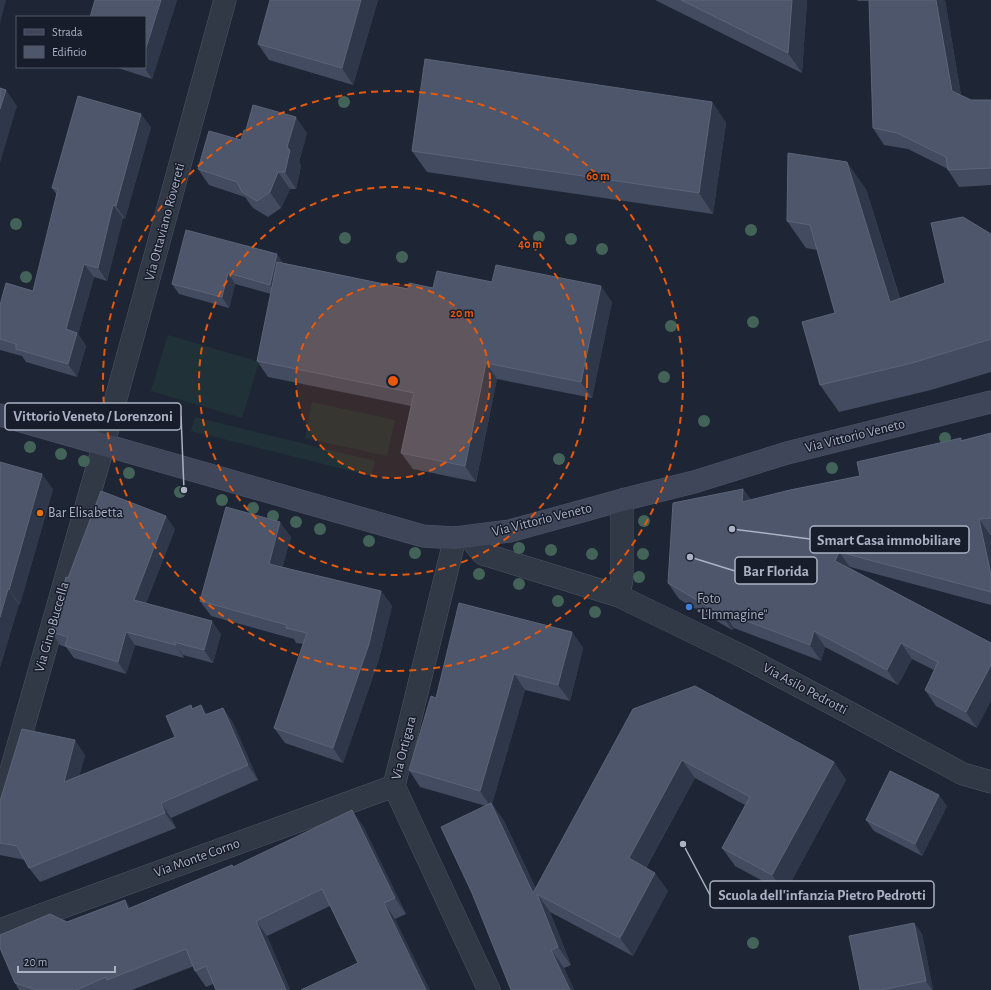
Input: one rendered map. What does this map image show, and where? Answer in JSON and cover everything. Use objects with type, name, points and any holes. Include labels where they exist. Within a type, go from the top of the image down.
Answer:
[{"type":"street","name":"Via Ottaviano Rovereti","points":[[104,444],[225,0]]},
{"type":"street","name":"Via Vittorio Veneto","points":[[0,415],[423,536],[462,537],[510,531],[694,482],[788,453],[991,402]]},
{"type":"street","name":"Via Gino Buccella","points":[[0,809],[104,444]]},
{"type":"street","points":[[619,596],[622,578],[622,500]]},
{"type":"street","name":"Via Asilo Pedrotti","points":[[462,537],[483,554],[619,596],[773,673],[963,774],[991,782]]},
{"type":"street","name":"Via Ortigara","points":[[462,537],[394,786],[489,990]]},
{"type":"street","name":"Via Monte Corno","points":[[0,930],[394,786]]},
{"type":"shaded area","points":[[168,335],[259,362],[242,418],[151,391]]},
{"type":"shaded area","points":[[312,402],[395,420],[387,456],[305,438]]},
{"type":"shaded area","points":[[195,417],[375,461],[371,476],[191,431]]},
{"type":"building","points":[[95,0],[161,0],[146,48],[146,16],[90,16]]},
{"type":"building","points":[[270,0],[361,0],[342,68],[258,44]]},
{"type":"building","points":[[681,0],[792,0],[788,53]]},
{"type":"building","points":[[869,0],[936,0],[952,91],[971,100],[991,100],[991,168],[948,170],[946,157],[897,133],[873,128]]},
{"type":"building","points":[[425,59],[712,102],[699,193],[412,151]]},
{"type":"building","points":[[0,88],[6,90],[0,109]]},
{"type":"building","points":[[78,96],[141,114],[116,206],[113,205],[98,268],[84,264],[66,329],[77,333],[68,364],[16,349],[16,344],[0,339],[0,305],[6,283],[33,291],[58,189],[52,188]]},
{"type":"building","points":[[253,105],[296,117],[287,147],[290,150],[285,172],[278,172],[270,192],[257,201],[242,192],[237,182],[198,169],[209,131],[241,140],[244,130],[246,130]]},
{"type":"building","points":[[788,153],[847,162],[890,302],[945,283],[931,223],[963,217],[991,234],[991,339],[912,363],[820,385],[802,322],[835,313],[810,225],[787,221]]},
{"type":"building","points":[[186,230],[277,254],[270,285],[228,273],[222,297],[172,284]]},
{"type":"building","points":[[277,262],[408,289],[409,283],[433,288],[437,271],[492,282],[496,265],[601,286],[581,382],[486,363],[465,466],[401,453],[414,393],[257,361]]},
{"type":"building","points":[[991,433],[991,518],[979,519],[991,575],[991,592],[839,552],[835,561],[991,643],[991,665],[966,712],[925,690],[938,662],[901,643],[887,670],[814,631],[810,645],[723,612],[721,614],[668,583],[673,503],[743,489],[742,502],[790,490],[860,476],[857,462],[961,438],[961,441]]},
{"type":"building","points":[[0,462],[42,474],[0,617]]},
{"type":"building","points":[[101,491],[166,516],[134,600],[212,621],[204,650],[174,642],[176,645],[126,632],[118,662],[65,646],[68,637],[51,632],[66,577],[68,578]]},
{"type":"building","points":[[226,507],[280,522],[269,564],[381,591],[369,644],[333,748],[274,728],[307,633],[286,628],[287,625],[200,601]]},
{"type":"building","points":[[459,603],[572,632],[558,685],[514,674],[480,791],[409,770],[431,696],[436,698]]},
{"type":"building","points":[[695,686],[834,762],[772,875],[722,848],[750,797],[682,760],[629,858],[655,873],[620,938],[537,894],[558,947],[551,950],[570,990],[511,990],[472,893],[441,827],[491,803],[533,893],[633,709]]},
{"type":"building","points":[[191,705],[192,709],[201,705],[205,715],[223,708],[248,765],[161,803],[165,813],[29,868],[17,846],[0,843],[0,800],[22,729],[75,740],[64,782],[175,737],[166,716]]},
{"type":"building","points":[[890,771],[939,795],[915,844],[866,820]]},
{"type":"building","points":[[352,810],[395,898],[384,903],[426,990],[301,990],[358,963],[322,889],[256,921],[286,990],[216,990],[206,966],[195,971],[186,949],[107,980],[106,977],[76,990],[37,990],[15,983],[0,948],[0,935],[50,914],[67,922],[125,900],[128,909],[232,865],[233,867]]},
{"type":"building","points":[[914,923],[926,981],[880,990],[860,990],[849,936]]},
{"type":"place","name":"Vittorio Veneto / Lorenzoni","points":[[184,490]]},
{"type":"place","name":"Bar Elisabetta","points":[[40,513]]},
{"type":"place","name":"Smart Casa immobiliare","points":[[732,529]]},
{"type":"place","name":"Bar Florida","points":[[690,557]]},
{"type":"place","name":"Foto \"L'Immagine\"","points":[[689,607]]},
{"type":"place","name":"Scuola dell'infanzia Pietro Pedrotti","points":[[683,844]]}]
